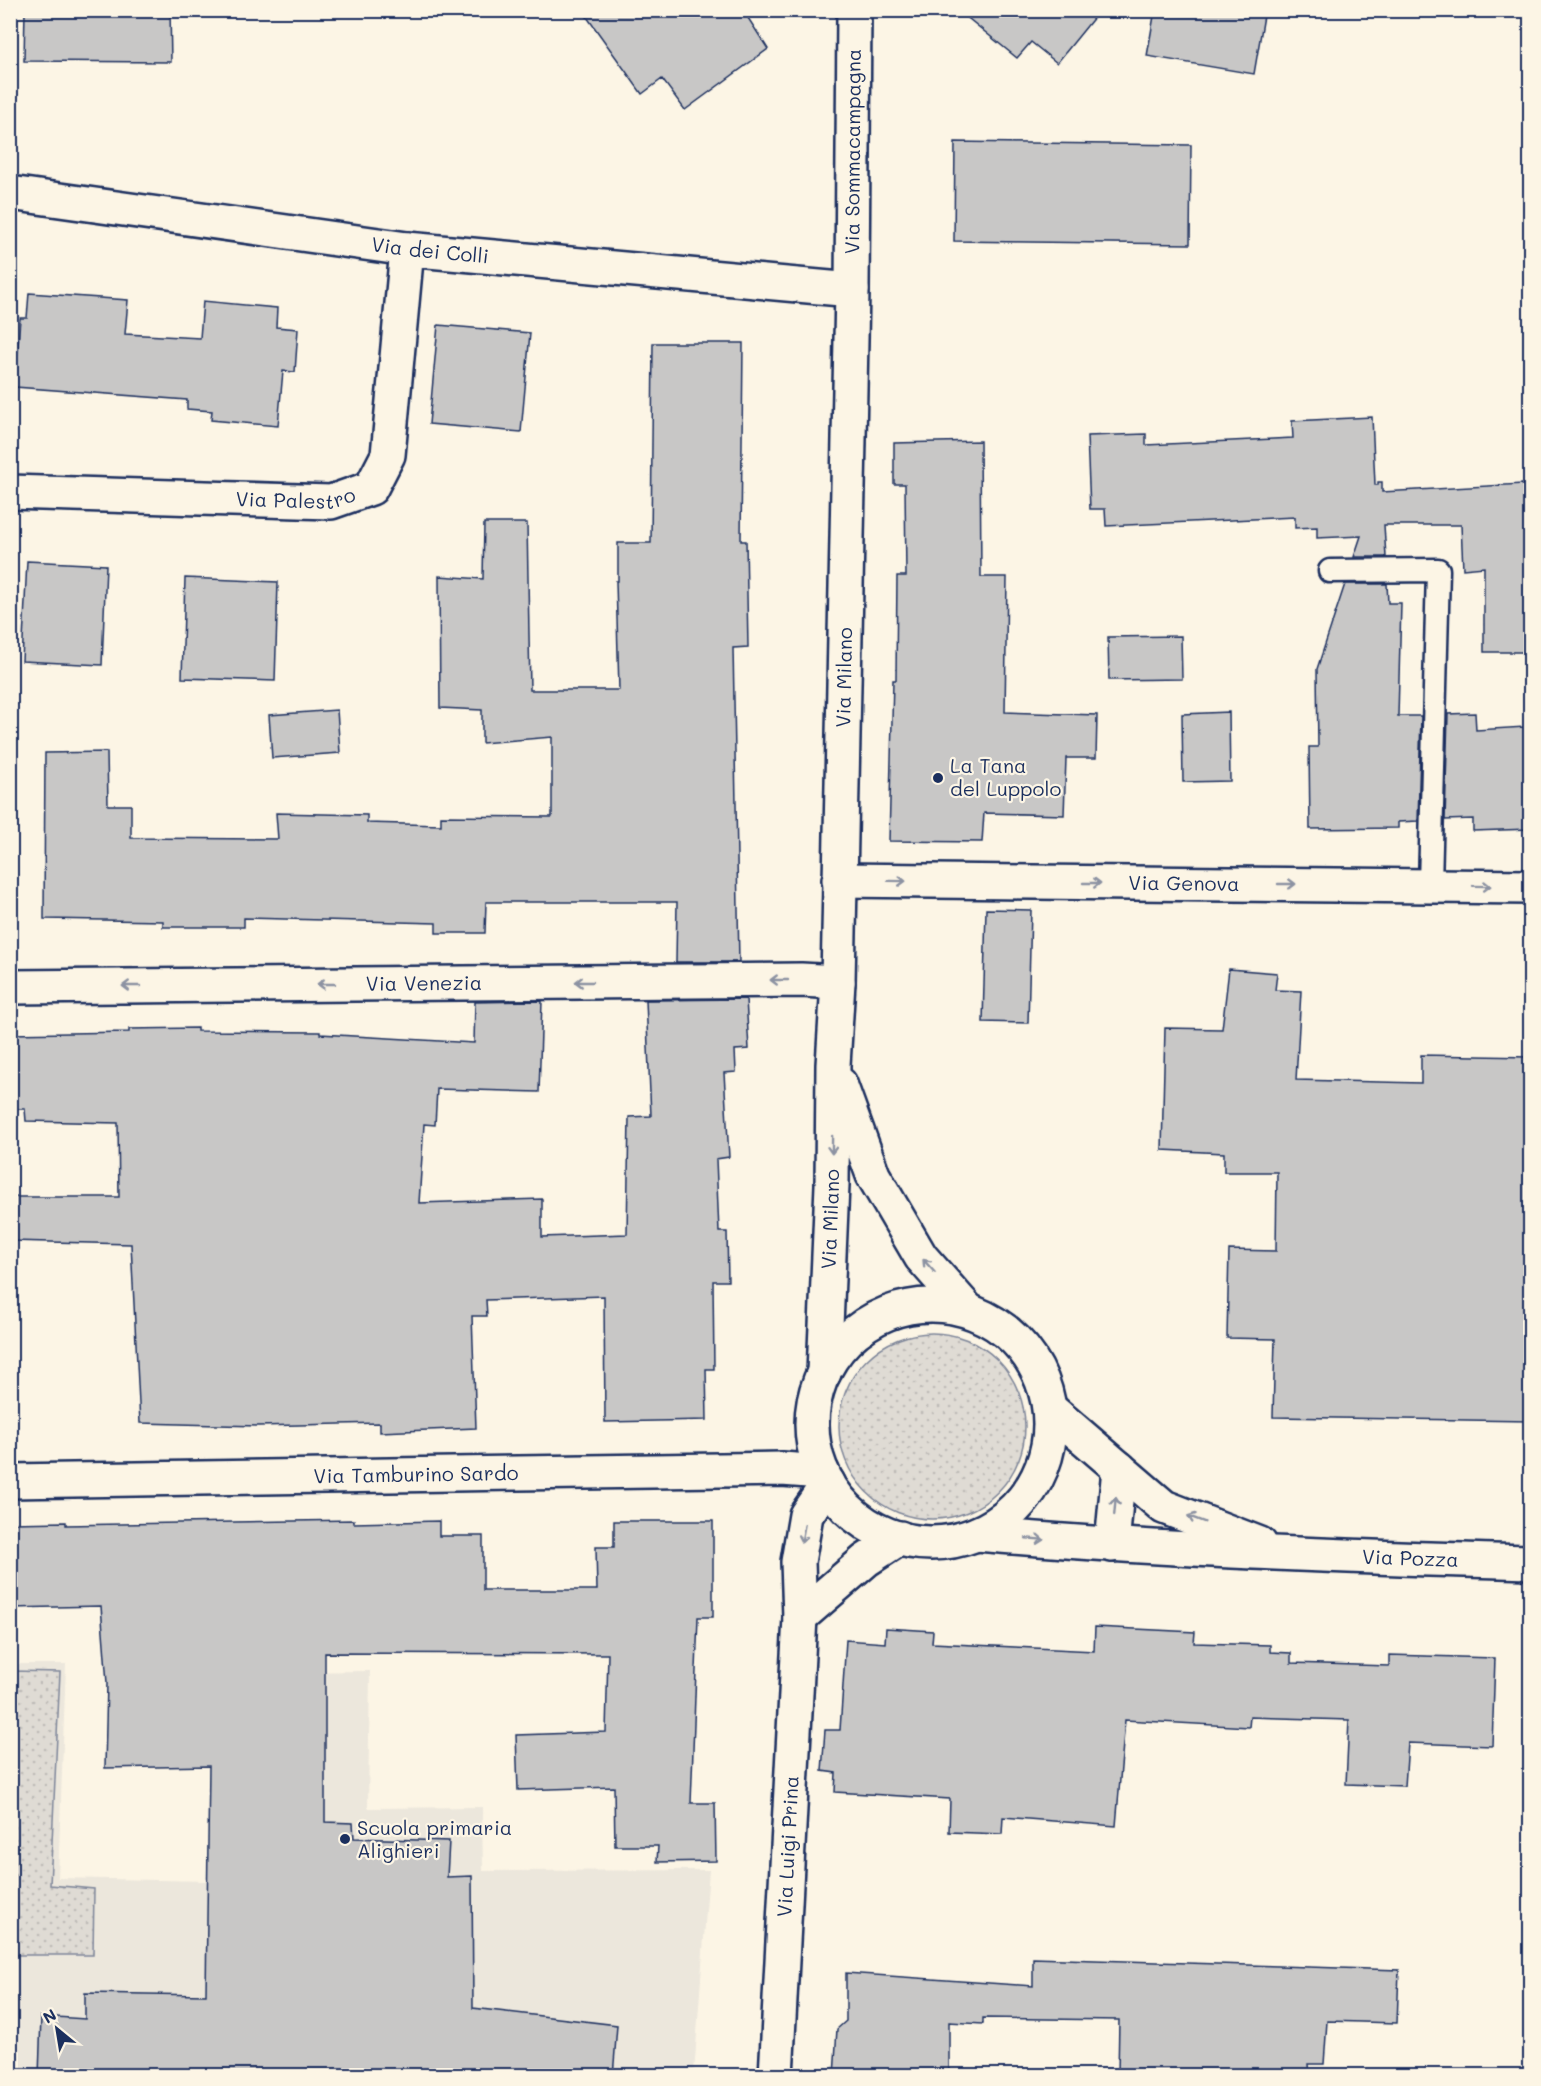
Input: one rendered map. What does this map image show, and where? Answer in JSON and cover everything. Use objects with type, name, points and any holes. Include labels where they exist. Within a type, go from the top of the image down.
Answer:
[{"type":"street","name":"Via Sommacampagna","points":[[852,290],[854,10]]},
{"type":"street","name":"Via dei Colli","points":[[10,193],[407,249],[852,290]]},
{"type":"street","name":"Via Palestro","points":[[10,492],[331,502],[371,488],[388,455],[407,249]]},
{"type":"street","name":"Via Milano","points":[[824,1373],[832,1185],[833,1065],[838,982],[852,290]]},
{"type":"street","name":"Via Genova","points":[[839,880],[1530,887]]},
{"type":"street","name":"Via Venezia","points":[[10,987],[801,980],[838,982]]},
{"type":"street","name":"Via Milano","points":[[833,1065],[873,1175],[921,1257],[968,1310]]},
{"type":"street","name":"Via Pozza","points":[[934,1304],[968,1310],[995,1323],[1018,1342],[1034,1362],[1044,1384],[1050,1409],[1049,1448],[1035,1484],[1010,1514],[977,1534],[952,1541],[926,1543],[900,1538],[875,1529],[854,1514],[836,1496],[825,1478],[815,1448],[812,1422],[815,1396],[824,1373],[843,1344],[869,1322],[901,1309],[934,1304]]},
{"type":"street","name":"Via Pozza","points":[[1050,1409],[1164,1508],[1290,1555]]},
{"type":"street","points":[[1112,1545],[1119,1468]]},
{"type":"street","name":"Via Tamburino Sardo","points":[[10,1481],[782,1469],[825,1478]]},
{"type":"street","name":"Via Luigi Prina","points":[[776,2076],[800,1617],[798,1562],[806,1515],[825,1478]]},
{"type":"street","name":"Via Pozza","points":[[977,1534],[1112,1545],[1290,1555],[1530,1562]]},
{"type":"street","points":[[800,1617],[866,1560],[900,1538]]},
{"type":"lane","points":[[1330,571],[1438,570],[1430,885]]},
{"type":"shaded area","points":[[932,1333],[950,1334],[968,1340],[984,1348],[998,1360],[1010,1374],[1018,1390],[1024,1408],[1024,1444],[1018,1462],[1010,1478],[998,1492],[984,1504],[968,1512],[950,1518],[932,1519],[914,1518],[896,1512],[880,1504],[866,1492],[854,1478],[846,1462],[840,1444],[839,1426],[840,1408],[846,1390],[854,1374],[866,1360],[880,1348],[896,1340],[914,1334]]},
{"type":"shaded area","name":"Scuola primaria Alighieri","points":[[11,1664],[66,1664],[58,1878],[207,1881],[210,1673],[370,1671],[368,1808],[482,1807],[483,1871],[709,1870],[694,2074],[717,2075],[11,2076]]},
{"type":"shaded area","points":[[11,1671],[60,1672],[50,1885],[94,1889],[93,1955],[11,1955]]},
{"type":"building","points":[[25,10],[170,10],[171,62],[24,61]]},
{"type":"building","points":[[582,10],[743,10],[768,49],[685,110],[662,79],[642,94]]},
{"type":"building","points":[[958,10],[1100,10],[1057,63],[1031,42],[1017,58]]},
{"type":"building","points":[[1155,10],[1265,10],[1254,74],[1147,56]]},
{"type":"building","points":[[955,142],[1191,145],[1190,244],[954,241]]},
{"type":"building","points":[[29,293],[128,300],[125,334],[200,338],[203,301],[277,308],[276,327],[298,329],[295,372],[283,371],[278,426],[211,420],[212,411],[187,409],[187,400],[15,387],[20,318],[27,318]]},
{"type":"building","points":[[438,325],[530,333],[521,432],[429,424]]},
{"type":"building","points":[[653,343],[743,343],[741,541],[746,541],[748,647],[733,648],[739,962],[676,962],[677,902],[486,902],[485,933],[436,933],[436,923],[244,918],[244,927],[163,927],[163,921],[44,919],[45,753],[107,752],[108,805],[131,805],[131,838],[278,839],[276,813],[367,815],[367,823],[441,825],[441,816],[552,817],[552,737],[482,743],[482,710],[440,708],[439,576],[483,579],[484,523],[527,523],[530,690],[619,690],[616,581],[618,581],[618,543],[651,543]]},
{"type":"building","points":[[1372,417],[1375,485],[1382,482],[1382,492],[1523,484],[1530,593],[1530,652],[1484,652],[1484,567],[1463,569],[1461,525],[1384,525],[1386,557],[1354,557],[1361,536],[1317,538],[1317,527],[1295,528],[1295,517],[1106,526],[1105,509],[1090,509],[1087,436],[1146,434],[1146,445],[1293,438],[1292,421]]},
{"type":"building","points":[[980,441],[981,577],[1007,577],[1005,712],[1097,715],[1096,758],[1066,758],[1064,815],[984,813],[982,842],[889,841],[893,680],[896,680],[897,576],[906,576],[905,484],[894,484],[894,443]]},
{"type":"building","points":[[27,561],[106,565],[102,665],[22,661]]},
{"type":"building","points":[[185,578],[278,582],[275,681],[182,678]]},
{"type":"building","points":[[1345,584],[1387,584],[1388,603],[1401,603],[1398,716],[1421,716],[1418,821],[1398,822],[1398,828],[1310,829],[1309,747],[1318,747],[1317,669]]},
{"type":"building","points":[[1181,636],[1182,679],[1109,680],[1108,637]]},
{"type":"building","points":[[337,710],[340,753],[272,758],[269,715]]},
{"type":"building","points":[[1229,712],[1230,781],[1183,782],[1182,714]]},
{"type":"building","points":[[1475,713],[1476,730],[1525,727],[1530,829],[1473,831],[1473,819],[1445,820],[1448,714]]},
{"type":"building","points":[[986,909],[1031,910],[1028,1023],[983,1022]]},
{"type":"building","points":[[1229,969],[1277,973],[1275,990],[1301,991],[1296,1080],[1421,1083],[1421,1055],[1530,1057],[1530,1421],[1273,1417],[1275,1339],[1227,1338],[1229,1250],[1276,1251],[1277,1172],[1224,1172],[1224,1153],[1162,1150],[1165,1028],[1222,1029]]},
{"type":"building","points":[[746,999],[749,1049],[735,1050],[736,1072],[724,1073],[729,1157],[716,1159],[719,1232],[727,1232],[728,1281],[713,1281],[714,1369],[706,1369],[707,1420],[605,1422],[604,1296],[486,1300],[487,1316],[472,1316],[476,1428],[380,1432],[380,1423],[258,1426],[140,1423],[131,1244],[10,1241],[10,1197],[119,1197],[118,1123],[26,1121],[25,1109],[10,1109],[10,1034],[129,1032],[129,1029],[197,1028],[197,1031],[320,1032],[320,1034],[474,1043],[475,1002],[542,1001],[539,1092],[437,1089],[435,1125],[424,1124],[419,1203],[542,1199],[542,1237],[627,1234],[629,1117],[651,1116],[646,1000]]},
{"type":"building","points":[[354,1520],[354,1523],[439,1521],[439,1536],[483,1536],[483,1590],[597,1590],[596,1547],[614,1547],[614,1521],[713,1521],[713,1617],[698,1617],[691,1803],[715,1803],[716,1861],[657,1862],[658,1846],[615,1846],[614,1787],[518,1790],[516,1735],[606,1732],[608,1654],[325,1653],[325,1822],[353,1823],[354,1838],[449,1841],[447,1877],[472,1876],[473,2008],[617,2025],[613,2076],[39,2076],[41,2016],[85,2019],[85,1993],[206,1995],[209,1766],[105,1768],[107,1683],[101,1606],[10,1608],[10,1523],[66,1522],[66,1525]]},
{"type":"building","points":[[1095,1627],[1195,1632],[1194,1643],[1270,1645],[1270,1652],[1291,1653],[1291,1663],[1389,1666],[1389,1655],[1495,1658],[1492,1746],[1408,1743],[1405,1786],[1346,1784],[1349,1720],[1250,1717],[1249,1727],[1125,1720],[1116,1826],[1003,1817],[1002,1834],[949,1832],[950,1799],[835,1792],[836,1773],[822,1771],[825,1730],[840,1730],[846,1640],[885,1643],[886,1628],[933,1631],[932,1643],[1094,1651]]},
{"type":"building","points":[[1033,1958],[1399,1970],[1397,2023],[1327,2021],[1324,2064],[1308,2064],[1309,2076],[1118,2076],[1119,2020],[983,2018],[983,2024],[949,2022],[949,2076],[834,2076],[837,2029],[846,2021],[846,1973],[1033,1986]]},
{"type":"place","name":"La Tana del Luppolo","points":[[938,778]]},
{"type":"place","name":"Scuola primaria Alighieri","points":[[345,1839]]}]
